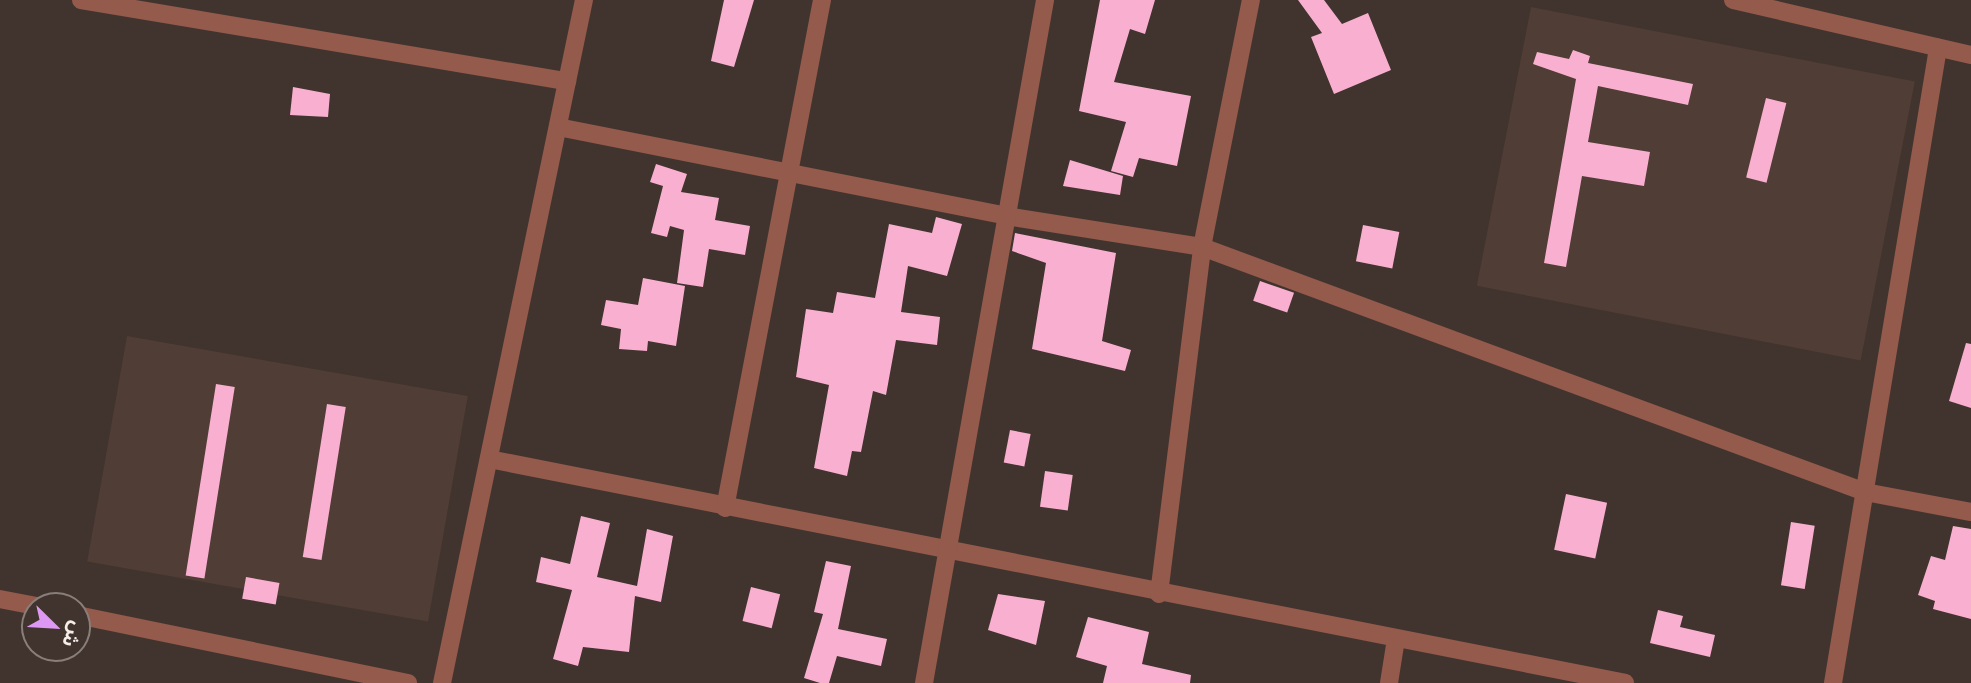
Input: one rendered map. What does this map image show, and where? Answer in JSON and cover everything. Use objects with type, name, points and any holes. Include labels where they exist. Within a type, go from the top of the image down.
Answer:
[{"type":"street","points":[[81,0],[568,81]]},
{"type":"street","points":[[442,683],[584,0]]},
{"type":"street","points":[[725,508],[787,172],[822,0]]},
{"type":"street","points":[[924,683],[1045,0]]},
{"type":"street","points":[[1159,594],[1202,247],[1251,0]]},
{"type":"street","points":[[1733,0],[1971,55]]},
{"type":"street","points":[[1833,683],[1938,48]]},
{"type":"street","points":[[558,127],[1006,216],[1202,247],[1865,492],[1971,512]]},
{"type":"street","points":[[489,459],[947,553],[1625,683]]},
{"type":"street","points":[[0,599],[21,603]]},
{"type":"street","points":[[91,618],[408,683]]},
{"type":"street","points":[[1389,683],[1396,639]]},
{"type":"shaded area","points":[[1531,7],[1915,82],[1861,360],[1477,286]]},
{"type":"shaded area","points":[[127,336],[468,396],[428,622],[87,562]]},
{"type":"building","points":[[724,0],[754,0],[734,67],[711,61]]},
{"type":"building","points":[[1100,0],[1155,0],[1145,34],[1130,29],[1114,82],[1191,96],[1177,166],[1139,158],[1133,177],[1111,171],[1126,122],[1079,111]]},
{"type":"building","points":[[1298,0],[1324,0],[1342,24],[1368,13],[1391,70],[1334,94],[1311,37],[1322,33]]},
{"type":"building","points":[[1573,50],[1590,56],[1588,63],[1693,84],[1688,105],[1598,86],[1588,142],[1650,152],[1644,186],[1582,176],[1566,267],[1544,263],[1576,79],[1533,64],[1537,52],[1569,59]]},
{"type":"building","points":[[293,87],[330,94],[328,117],[290,115]]},
{"type":"building","points":[[1766,98],[1786,103],[1767,183],[1746,178]]},
{"type":"building","points":[[1070,160],[1123,176],[1120,195],[1063,186]]},
{"type":"building","points":[[656,164],[687,174],[681,192],[719,198],[715,220],[750,226],[745,255],[709,249],[703,287],[677,283],[684,230],[670,226],[667,237],[651,233],[663,186],[650,182]]},
{"type":"building","points":[[936,217],[962,224],[947,276],[908,266],[901,312],[940,317],[937,345],[896,340],[886,395],[873,391],[861,452],[852,451],[847,476],[814,468],[829,385],[796,377],[806,309],[833,313],[837,292],[875,298],[889,224],[932,233]]},
{"type":"building","points":[[1363,225],[1399,232],[1392,268],[1356,261]]},
{"type":"building","points":[[1015,233],[1116,253],[1102,341],[1131,350],[1125,371],[1032,349],[1046,263],[1012,251]]},
{"type":"building","points":[[643,278],[685,286],[676,346],[648,341],[647,351],[619,349],[621,329],[601,325],[606,300],[638,305]]},
{"type":"building","points":[[1260,281],[1294,293],[1287,313],[1253,301]]},
{"type":"building","points":[[1966,343],[1971,344],[1971,408],[1949,401]]},
{"type":"building","points":[[216,384],[235,387],[204,579],[186,576]]},
{"type":"building","points":[[327,404],[346,407],[322,560],[303,557]]},
{"type":"building","points":[[1010,430],[1031,434],[1024,466],[1004,462]]},
{"type":"building","points":[[1045,471],[1073,475],[1068,511],[1040,507]]},
{"type":"building","points":[[1566,494],[1607,503],[1595,558],[1554,550]]},
{"type":"building","points":[[581,516],[610,523],[597,577],[637,586],[647,529],[673,536],[661,602],[635,596],[629,652],[583,647],[578,666],[553,659],[572,590],[536,582],[541,557],[570,564]]},
{"type":"building","points":[[1791,522],[1815,526],[1805,589],[1781,585]]},
{"type":"building","points":[[1953,526],[1971,529],[1971,619],[1933,609],[1935,601],[1918,595],[1931,556],[1945,560]]},
{"type":"building","points":[[826,561],[851,566],[838,629],[887,639],[881,666],[837,656],[829,683],[820,683],[804,678],[823,614],[814,612]]},
{"type":"building","points":[[246,577],[279,583],[276,605],[242,599]]},
{"type":"building","points":[[751,587],[780,594],[772,628],[743,621]]},
{"type":"building","points":[[998,594],[1045,601],[1036,645],[988,630]]},
{"type":"building","points":[[1658,610],[1683,616],[1680,627],[1715,635],[1710,657],[1650,643]]},
{"type":"building","points":[[1088,617],[1149,632],[1142,664],[1191,675],[1190,683],[1103,683],[1107,666],[1076,657]]}]
